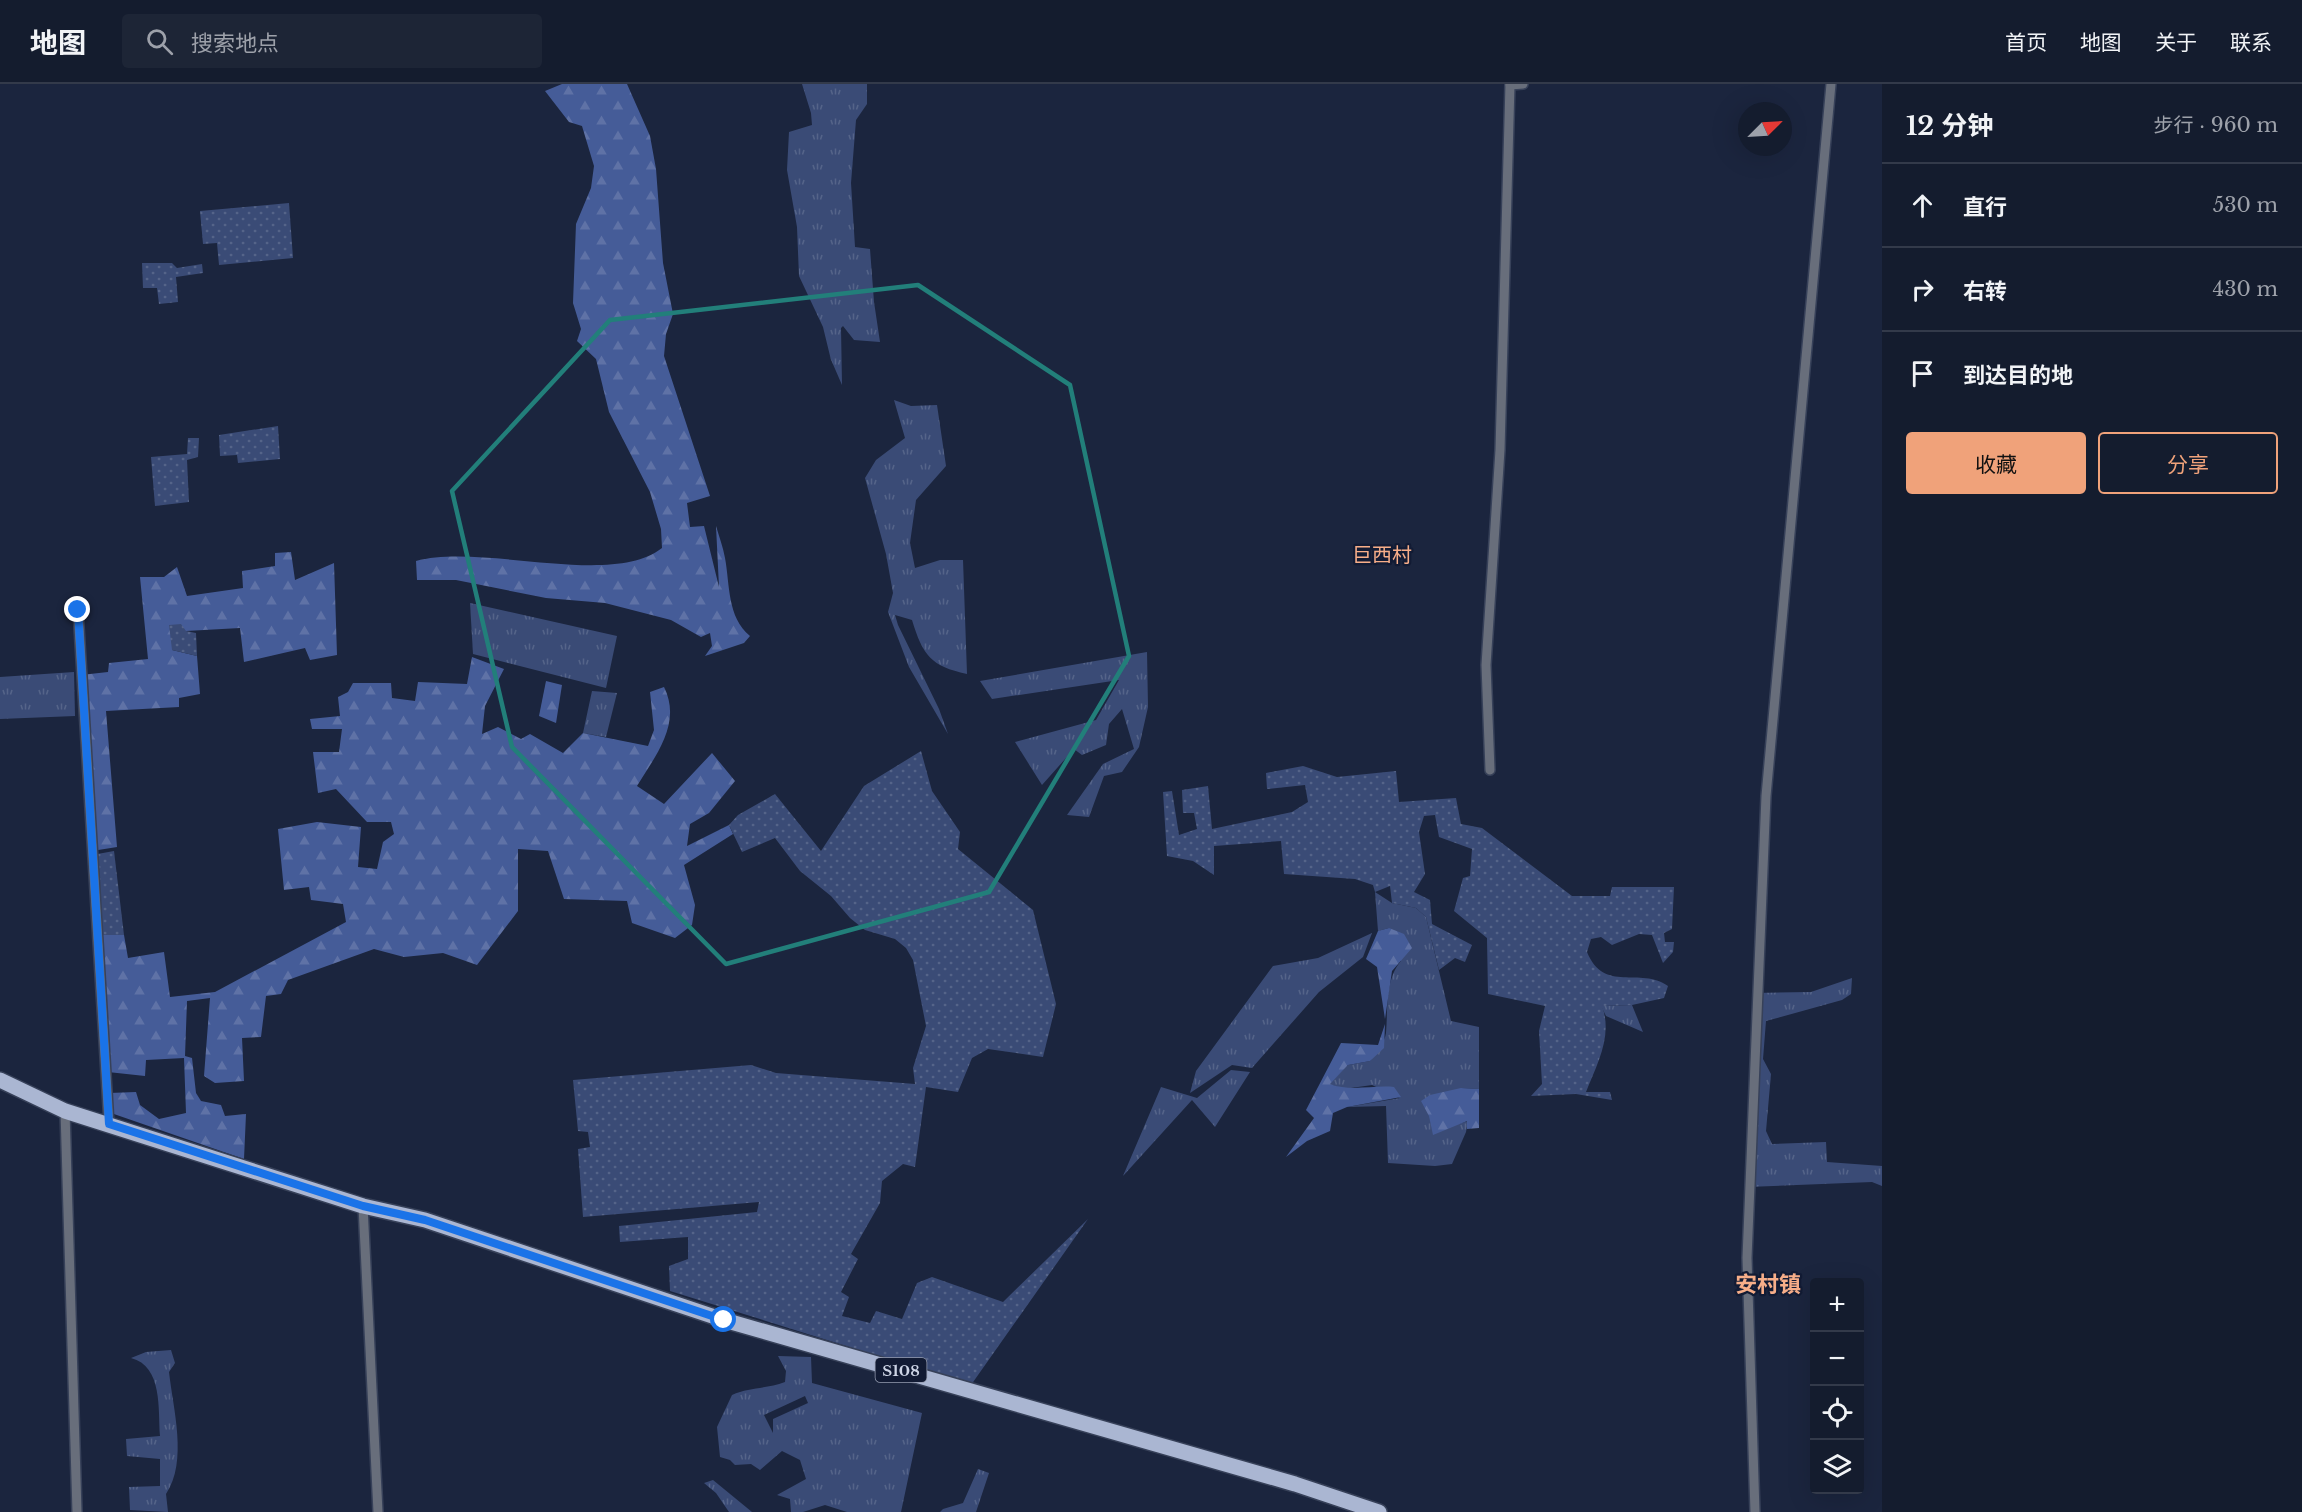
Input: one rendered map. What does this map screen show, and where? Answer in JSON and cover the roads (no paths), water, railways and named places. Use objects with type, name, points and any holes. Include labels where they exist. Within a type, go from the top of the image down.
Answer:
[{"type":"main road","name":"S108","points":[[0,1080],[65,1111],[363,1206],[425,1220],[724,1320],[1295,1484],[1379,1512]]},
{"type":"street","points":[[1490,770],[1486,666],[1500,450],[1510,84],[1523,84]]},
{"type":"street","points":[[1755,1512],[1747,1258],[1766,796],[1832,84]]},
{"type":"street","points":[[78,610],[109,1124]]},
{"type":"street","points":[[65,1111],[76,1512]]},
{"type":"street","points":[[363,1206],[378,1512]]},
{"type":"district","name":"巨西村","points":[[1382,555]]},
{"type":"district","name":"安村镇","points":[[1768,1284]]}]
